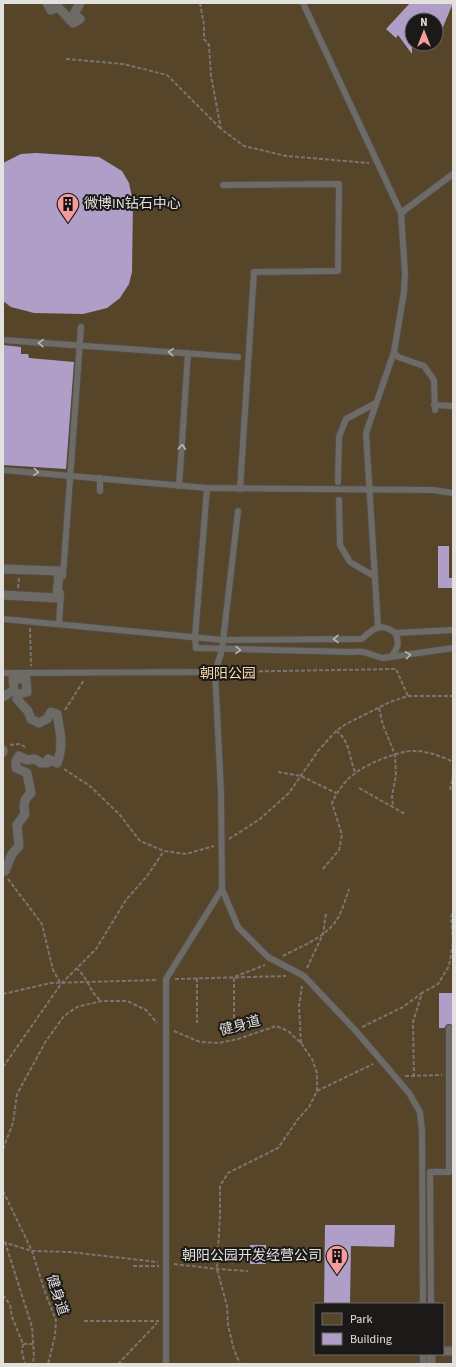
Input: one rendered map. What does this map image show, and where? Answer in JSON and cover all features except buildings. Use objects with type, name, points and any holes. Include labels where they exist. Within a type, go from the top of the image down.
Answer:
[{"type":"street","points":[[47,3],[51,10],[58,7],[73,23],[80,19],[74,14],[80,3]]},
{"type":"street","points":[[3,569],[59,571],[57,598],[3,595]]},
{"type":"street","points":[[3,697],[14,690],[13,679],[26,679],[26,692],[20,694],[17,699],[28,711],[31,719],[39,723],[47,719],[51,712],[57,714],[58,725],[62,736],[62,752],[57,763],[48,759],[47,763],[41,763],[35,759],[27,760],[19,756],[16,762],[16,768],[27,773],[31,793],[26,797],[24,805],[25,814],[17,825],[19,846],[12,854],[6,871],[4,872]]},
{"type":"lane","points":[[303,3],[380,164],[401,213],[405,285],[394,352],[366,433],[368,490],[378,626]]},
{"type":"lane","points":[[401,213],[453,174]]},
{"type":"lane","points":[[223,185],[339,184],[338,271],[254,272],[240,489]]},
{"type":"lane","points":[[59,624],[80,327]]},
{"type":"lane","points":[[3,340],[238,356]]},
{"type":"lane","points":[[394,352],[398,356],[424,366],[434,380],[434,407],[453,406]]},
{"type":"lane","points":[[179,486],[188,353]]},
{"type":"lane","points":[[338,482],[339,437],[346,419],[376,403]]},
{"type":"lane","points":[[3,470],[207,488],[433,490],[453,493]]},
{"type":"lane","points":[[100,478],[100,491]]},
{"type":"lane","points":[[207,488],[195,637],[196,648],[222,650],[362,651],[373,656],[391,657],[453,648]]},
{"type":"lane","points":[[339,500],[340,545],[350,562],[374,576]]},
{"type":"lane","points":[[238,511],[222,650],[215,672],[221,792],[222,889],[238,927],[268,957],[304,976],[356,1031],[380,1061],[409,1093],[420,1112],[422,1124],[423,1303]]},
{"type":"lane","points":[[3,619],[223,640],[362,639],[378,626],[389,628],[395,633],[398,640],[398,648],[391,657]]},
{"type":"lane","points":[[395,633],[453,630]]},
{"type":"lane","points":[[362,639],[362,651]]},
{"type":"lane","points":[[3,673],[215,672]]},
{"type":"lane","points":[[166,1364],[162,1320],[166,1264],[166,979],[222,889]]},
{"type":"lane","points":[[431,1303],[430,1172],[449,1172],[449,1028]]},
{"type":"path","points":[[200,3],[204,25],[204,39],[209,45],[211,76],[221,129]]},
{"type":"path","points":[[66,59],[124,64],[167,75],[221,129],[244,146],[286,156],[380,164]]},
{"type":"path","points":[[30,621],[30,661],[32,674]]},
{"type":"path","points":[[215,672],[396,669],[408,696]]},
{"type":"path","points":[[58,725],[67,706],[83,681],[92,672]]},
{"type":"path","points":[[379,708],[383,725],[395,755],[396,776],[392,796],[393,807]]},
{"type":"path","points":[[336,731],[342,735],[347,743],[350,759],[355,772]]},
{"type":"path","points":[[324,869],[339,850],[342,835],[332,803],[336,793],[355,772],[369,763],[412,751],[440,755],[453,762]]},
{"type":"path","points":[[278,772],[301,776],[336,793]]},
{"type":"path","points":[[450,790],[453,776]]},
{"type":"path","points":[[359,788],[405,814]]},
{"type":"path","points":[[3,1067],[61,984],[96,949],[126,900],[147,876],[164,852]]},
{"type":"path","points":[[4,872],[42,924],[53,970],[61,984]]},
{"type":"path","points":[[356,1031],[402,1007],[438,984],[449,966],[452,942],[451,917],[453,912]]},
{"type":"path","points":[[302,1043],[299,1006],[304,976],[323,934],[326,913]]},
{"type":"path","points":[[76,968],[88,982],[92,994],[101,1000]]},
{"type":"path","points":[[3,994],[51,983],[61,984],[166,979],[304,976]]},
{"type":"path","points":[[197,978],[197,1023]]},
{"type":"path","points":[[414,1077],[414,1022],[422,993]]},
{"type":"path","name":"健身道","points":[[3,1149],[14,1123],[17,1094],[46,1041],[64,1016],[77,1007],[101,1000],[127,1000],[146,1010],[158,1023],[200,1042],[219,1043],[238,1039],[276,1026],[288,1030],[302,1043],[312,1059],[317,1073],[317,1091]]},
{"type":"path","points":[[240,1364],[234,1350],[228,1325],[227,1306],[217,1269],[220,1186],[228,1173],[278,1148],[298,1119],[309,1107],[317,1091],[380,1061]]},
{"type":"path","points":[[393,1076],[414,1077],[449,1075]]},
{"type":"path","name":"健身道","points":[[3,1191],[32,1251],[56,1320],[48,1364]]},
{"type":"path","points":[[4,1242],[32,1251],[70,1252],[166,1264],[248,1271]]},
{"type":"path","points":[[4,1242],[32,1327],[34,1356],[33,1364]]},
{"type":"path","points":[[133,1266],[166,1264]]},
{"type":"path","points":[[3,1295],[10,1305],[12,1317],[23,1344],[22,1352],[25,1364]]},
{"type":"path","points":[[84,1321],[162,1320]]},
{"type":"path","points":[[118,1364],[162,1320]]},
{"type":"path","points":[[23,1344],[33,1344]]},
{"type":"green space","name":"朝阳公园","points":[[3,3],[453,3],[453,1364],[3,1364]]},
{"type":"place","name":"微博IN钻石中心","points":[[68,224]]},
{"type":"place","name":"朝阳公园开发经营公司","points":[[337,1276]]}]
